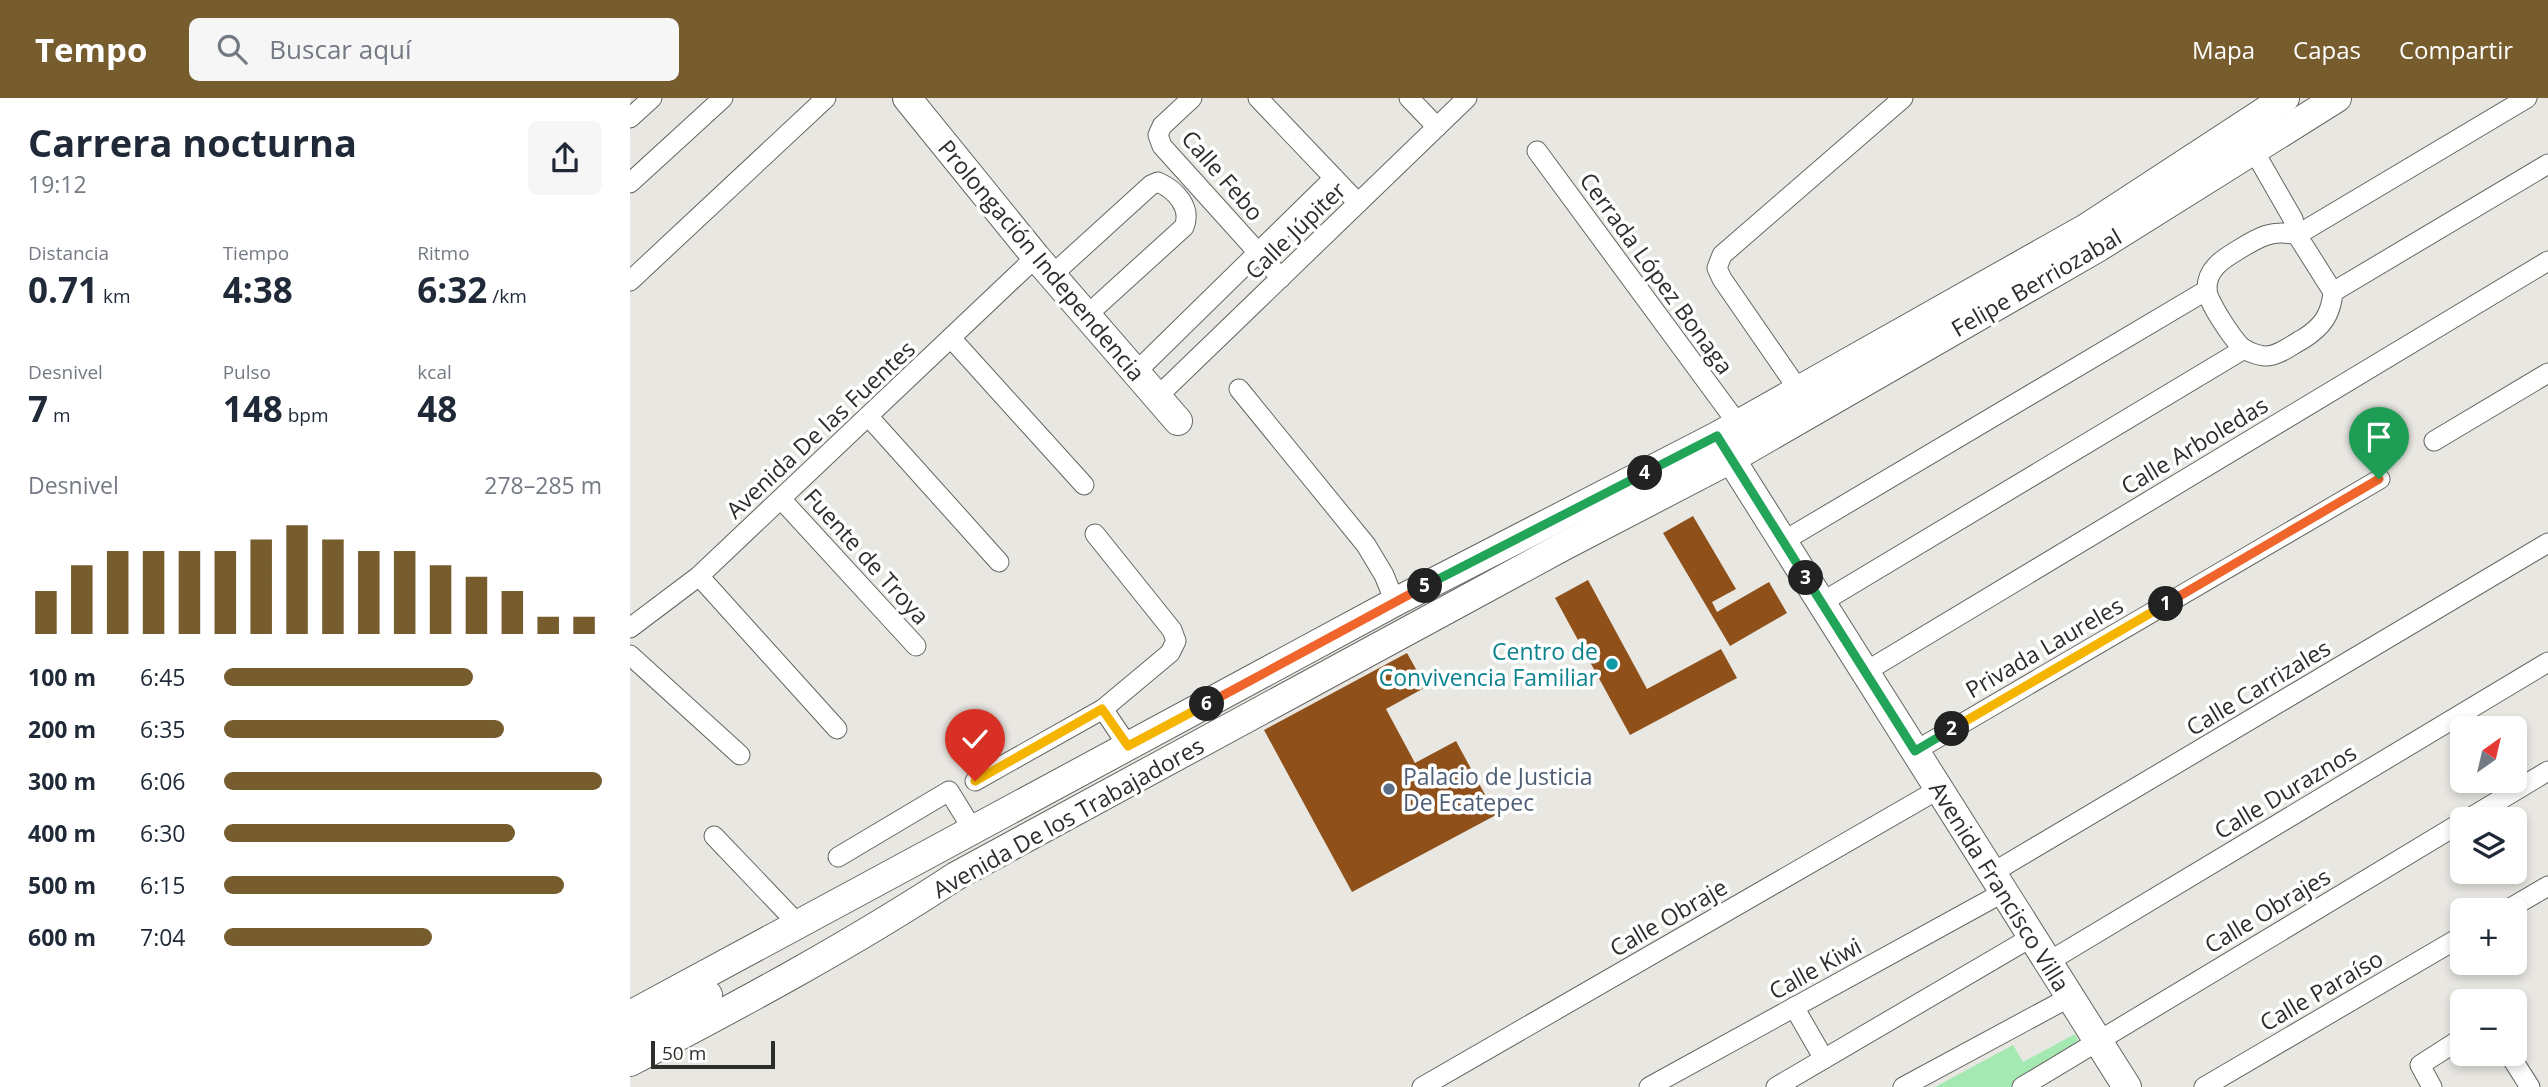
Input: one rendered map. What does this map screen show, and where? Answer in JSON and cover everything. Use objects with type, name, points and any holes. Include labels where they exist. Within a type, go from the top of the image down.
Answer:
[{"type":"main road","name":"Prolongación Independencia","points":[[907,98],[1044,266],[1178,421]]},
{"type":"main road","name":"Felipe Berriozabal","points":[[1729,440],[1798,389],[2086,228],[2286,98]]},
{"type":"main road","name":"Felipe Berriozabal","points":[[1729,440],[2099,247],[2337,98]]},
{"type":"main road","name":"Avenida De los Trabajadores","points":[[630,1015],[1395,601],[1729,440]]},
{"type":"main road","name":"Avenida De los Trabajadores","points":[[630,1062],[774,986],[889,920],[956,876],[1564,546],[1729,440]]},
{"type":"main road","name":"Avenida Francisco Villa","points":[[1729,440],[1865,672],[2127,1087]]},
{"type":"main road","points":[[630,1038],[882,899],[956,876]]},
{"type":"street","points":[[630,118],[652,98]]},
{"type":"street","points":[[630,183],[723,98]]},
{"type":"street","points":[[630,281],[826,98]]},
{"type":"street","name":"Calle Febo","points":[[1192,98],[1162,126],[1158,135],[1162,146],[1281,278]]},
{"type":"street","points":[[1258,98],[1358,203]]},
{"type":"street","points":[[1409,98],[1437,127]]},
{"type":"street","name":"Calle Júpiter","points":[[1157,397],[1467,98]]},
{"type":"street","points":[[1798,389],[1717,268],[1722,255],[1903,98]]},
{"type":"street","points":[[1792,536],[2207,290],[2218,262],[2262,234],[2275,232],[2297,235],[2527,98]]},
{"type":"street","name":"Cerrada López Bonaga","points":[[1537,151],[1729,440]]},
{"type":"street","points":[[2249,155],[2275,211],[2275,232]]},
{"type":"street","points":[[2207,290],[2235,341],[2244,349],[2263,356],[2275,355],[2317,330],[2329,313],[2333,292],[2297,235],[2293,219],[2249,155]]},
{"type":"street","points":[[2333,292],[2548,164]]},
{"type":"street","points":[[1136,372],[1334,178]]},
{"type":"street","name":"Avenida De las Fuentes","points":[[630,628],[699,576],[951,338],[1151,185],[1158,182],[1167,186],[1187,209],[1188,218],[1184,227],[1087,315]]},
{"type":"street","name":"Calle Arboledas","points":[[1865,672],[2548,261]]},
{"type":"street","points":[[951,338],[1084,485]]},
{"type":"street","points":[[1829,598],[2244,349]]},
{"type":"street","points":[[2434,441],[2548,373]]},
{"type":"street","points":[[1240,388],[1366,545],[1384,575],[1395,601]]},
{"type":"street","points":[[868,416],[999,562]]},
{"type":"street","name":"Privada Laureles","points":[[1915,751],[2379,479]]},
{"type":"street","name":"Fuente de Troya","points":[[781,499],[916,646]]},
{"type":"street","points":[[1778,513],[1843,623]]},
{"type":"street","points":[[975,781],[1102,709],[1170,653],[1176,641],[1172,630],[1095,534]]},
{"type":"street","name":"Calle Carrizales","points":[[1998,883],[2548,543]]},
{"type":"street","points":[[699,576],[837,729]]},
{"type":"street","points":[[630,654],[740,755]]},
{"type":"street","name":"Calle Duraznos","points":[[2048,962],[2548,662]]},
{"type":"street","points":[[1102,709],[1128,746]]},
{"type":"street","points":[[2488,807],[2548,771]]},
{"type":"street","name":"Calle Obraje","points":[[1422,1087],[1939,789]]},
{"type":"street","points":[[838,857],[949,791],[973,830]]},
{"type":"street","name":"Calle Obrajes","points":[[2022,1087],[2450,829]]},
{"type":"street","points":[[714,836],[798,924]]},
{"type":"street","name":"Calle Kiwi","points":[[1649,1087],[1794,1007],[1998,883]]},
{"type":"street","points":[[2527,898],[2548,886]]},
{"type":"street","points":[[1776,1087],[2032,937]]},
{"type":"street","name":"Calle Paraíso","points":[[2204,1087],[2450,943]]},
{"type":"street","points":[[1903,1087],[2070,997]]},
{"type":"street","points":[[1794,1007],[1824,1059]]},
{"type":"street","points":[[2432,1087],[2420,1065],[2450,1046]]},
{"type":"street","points":[[2517,1066],[2530,1087]]},
{"type":"green space","points":[[2075,1034],[2083,1048],[2014,1087],[1935,1087],[2013,1045],[2023,1062]]},
{"type":"building","points":[[1693,516],[1736,589],[1712,602],[1717,612],[1769,582],[1787,613],[1730,646],[1663,533]]},
{"type":"building","name":"Centro de Convivencia Familiar","points":[[1588,580],[1647,689],[1721,649],[1737,678],[1630,735],[1555,598]]},
{"type":"building","name":"Palacio de Justicia De Ecatepec","points":[[1407,653],[1426,687],[1386,709],[1415,763],[1456,741],[1496,815],[1352,892],[1264,730]]},
{"type":"place","name":"Centro de Convivencia Familiar","points":[[1612,664]]},
{"type":"place","name":"Palacio de Justicia De Ecatepec","points":[[1389,789]]},
{"type":"route","points":[[975,781],[1102,709],[1128,746],[1395,601],[1717,436],[1915,751],[2379,479]]}]
